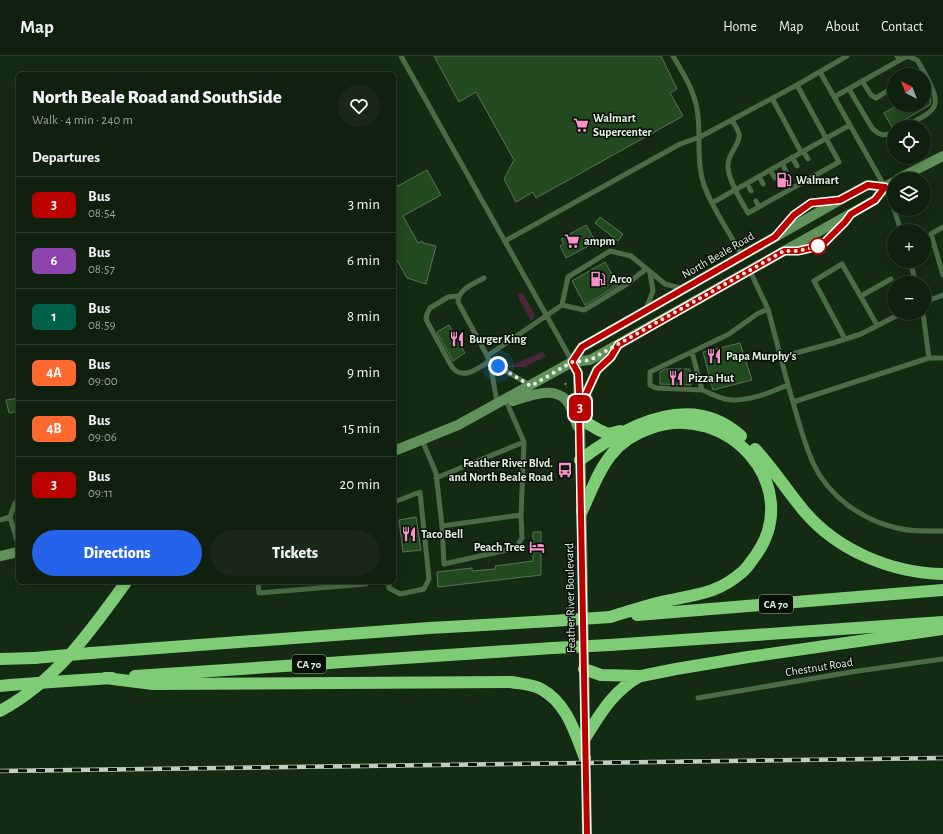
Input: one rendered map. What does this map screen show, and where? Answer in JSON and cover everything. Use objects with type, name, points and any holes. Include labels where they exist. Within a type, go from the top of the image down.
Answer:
[{"type":"highway","points":[[579,414],[599,430],[608,434],[629,429]]},
{"type":"highway","points":[[580,460],[596,448],[629,429],[649,420],[674,414],[707,417],[721,422],[739,434],[752,446],[785,484],[805,511],[820,527],[838,541],[876,562],[906,571],[943,574]]},
{"type":"highway","points":[[582,511],[599,475],[611,455],[625,441],[656,426],[682,423],[698,424],[732,438],[746,450],[757,463],[766,480],[771,514],[769,528],[763,545],[742,573],[709,592],[671,600],[610,617]]},
{"type":"highway","points":[[0,711],[29,694],[59,668],[87,636],[125,584]]},
{"type":"highway","name":"CA 70","points":[[0,660],[429,628],[610,617],[943,590]]},
{"type":"highway","name":"CA 70","points":[[5,685],[943,622]]},
{"type":"highway","points":[[585,738],[606,705],[616,693],[628,682],[642,676],[748,657],[943,629]]},
{"type":"highway","points":[[584,669],[602,674],[642,676]]},
{"type":"highway","points":[[105,678],[153,684],[511,682],[528,684],[541,689],[555,700],[565,711],[585,758]]},
{"type":"main road","points":[[912,172],[943,156]]},
{"type":"main road","name":"North Beale Road","points":[[572,362],[582,347],[840,200],[868,185],[887,184]]},
{"type":"main road","name":"North Beale Road","points":[[396,450],[458,425],[502,403],[572,362],[590,360],[851,214],[875,200],[887,187]]},
{"type":"main road","points":[[579,414],[597,370],[611,357],[618,345]]},
{"type":"main road","name":"Feather River Boulevard","points":[[572,362],[578,378],[580,435],[587,834]]},
{"type":"main road","points":[[502,403],[533,394],[558,394],[566,401],[571,409],[580,435]]},
{"type":"main road","points":[[0,556],[16,552]]},
{"type":"lane","points":[[401,56],[572,362]]},
{"type":"lane","points":[[673,56],[689,84],[697,108],[701,173],[704,185],[712,203],[742,256]]},
{"type":"lane","points":[[505,241],[680,144],[700,138],[847,56]]},
{"type":"lane","points":[[834,97],[898,58],[907,56],[917,60],[922,68]]},
{"type":"lane","points":[[820,72],[850,125],[887,180]]},
{"type":"lane","points":[[862,81],[871,95],[876,98],[887,91]]},
{"type":"lane","points":[[918,120],[930,114],[939,100],[931,83]]},
{"type":"lane","points":[[732,120],[739,133],[738,142],[732,149],[728,158],[727,166],[735,190],[748,213],[758,204],[814,172],[839,162],[797,85]]},
{"type":"lane","points":[[849,89],[872,128],[877,133],[887,135]]},
{"type":"lane","points":[[772,98],[802,152],[808,159]]},
{"type":"lane","points":[[712,203],[850,125]]},
{"type":"lane","points":[[792,157],[797,166]]},
{"type":"lane","points":[[782,163],[786,171]]},
{"type":"lane","points":[[770,170],[775,178]]},
{"type":"lane","points":[[759,176],[763,184]]},
{"type":"lane","points":[[747,183],[751,191]]},
{"type":"lane","points":[[943,227],[931,234],[943,275]]},
{"type":"lane","points":[[458,296],[448,297],[430,308],[426,319],[452,367],[457,372],[466,374],[489,360],[562,305],[568,277],[610,251],[631,256],[665,284],[685,289]]},
{"type":"lane","points":[[845,339],[814,280],[842,264],[878,325]]},
{"type":"lane","points":[[562,305],[584,310],[627,284],[646,269]]},
{"type":"lane","points":[[750,271],[768,309],[799,424],[814,464],[822,478],[838,498],[856,511],[880,524],[899,529],[943,531]]},
{"type":"lane","points":[[646,311],[652,291],[650,273]]},
{"type":"lane","points":[[422,440],[436,473],[442,526],[444,564],[516,548],[522,538],[521,515],[524,442],[502,403],[489,360],[458,302],[458,296],[463,290],[484,278]]},
{"type":"lane","points":[[861,296],[887,282]]},
{"type":"lane","points":[[931,299],[943,295]]},
{"type":"lane","points":[[768,309],[757,314],[730,334],[650,372],[650,385],[656,388],[702,390],[726,399],[745,399],[768,393],[788,385]]},
{"type":"lane","points":[[781,356],[861,334],[888,320]]},
{"type":"lane","points":[[924,320],[929,358]]},
{"type":"lane","points":[[692,352],[702,390]]},
{"type":"lane","points":[[793,402],[929,358],[943,358]]},
{"type":"lane","points":[[489,360],[531,386]]},
{"type":"lane","points":[[436,478],[524,442]]},
{"type":"lane","points":[[389,584],[389,588],[400,594],[424,589],[429,579],[420,492],[396,501]]},
{"type":"lane","points":[[16,503],[10,516],[16,537]]},
{"type":"lane","points":[[442,526],[521,515]]},
{"type":"lane","points":[[0,520],[10,516]]},
{"type":"lane","points":[[258,584],[259,593],[366,584]]},
{"type":"lane","name":"Chestnut Road","points":[[698,698],[851,672],[943,659]]},
{"type":"shaded area","points":[[523,293],[535,316],[531,321],[518,297],[518,295]]},
{"type":"shaded area","points":[[542,352],[546,356],[525,367],[508,367]]},
{"type":"building","name":"Walmart Supercenter","points":[[434,56],[661,56],[677,89],[670,93],[683,116],[536,198],[533,192],[516,202],[504,179],[514,160],[476,92],[459,102]]},
{"type":"building","points":[[887,111],[918,112],[904,120],[888,120],[884,113]]},
{"type":"building","points":[[427,170],[441,195],[403,216],[418,243],[422,241],[423,243],[436,246],[426,284],[407,278],[396,259],[396,187]]},
{"type":"building","points":[[600,217],[623,234],[618,241],[595,223]]},
{"type":"building","points":[[586,225],[596,242],[566,258],[560,246],[564,244],[561,239]]},
{"type":"building","points":[[605,262],[618,285],[585,305],[572,281]]},
{"type":"building","points":[[449,325],[465,353],[453,361],[437,332]]},
{"type":"building","points":[[740,343],[752,380],[713,390],[703,352]]},
{"type":"building","points":[[665,369],[690,369],[691,385],[660,384],[660,372]]},
{"type":"building","points":[[16,398],[16,411],[9,413],[6,400]]},
{"type":"building","points":[[416,517],[421,550],[403,552],[399,520]]},
{"type":"building","name":"Peach Tree","points":[[533,532],[541,532],[541,575],[438,587],[437,572],[472,568],[472,571],[496,569],[495,566],[533,561]]},
{"type":"railway","points":[[0,771],[943,758]]},
{"type":"bus line","name":"3","points":[[579,393],[578,373],[572,362],[582,347],[775,237],[794,215],[811,203],[840,200],[868,185],[885,187],[875,200],[851,214],[837,231],[824,243],[798,251],[784,251],[618,345],[611,357],[597,370],[590,384],[585,399],[579,409],[587,834]]},
{"type":"place","name":"Walmart Supercenter","points":[[581,125]]},
{"type":"place","name":"Walmart","points":[[784,180]]},
{"type":"place","name":"ampm","points":[[572,241]]},
{"type":"place","name":"Arco","points":[[598,279]]},
{"type":"place","name":"Burger King","points":[[457,339]]},
{"type":"place","name":"Papa Murphy's","points":[[714,356]]},
{"type":"place","name":"Pizza Hut","points":[[676,378]]},
{"type":"place","name":"Feather River Blvd. and North Beale Road","points":[[565,470]]},
{"type":"place","name":"Taco Bell","points":[[409,534]]},
{"type":"place","name":"Peach Tree","points":[[537,547]]},
{"type":"route","points":[[498,366],[531,386],[572,362],[590,360],[784,251],[798,251],[818,246]]}]
